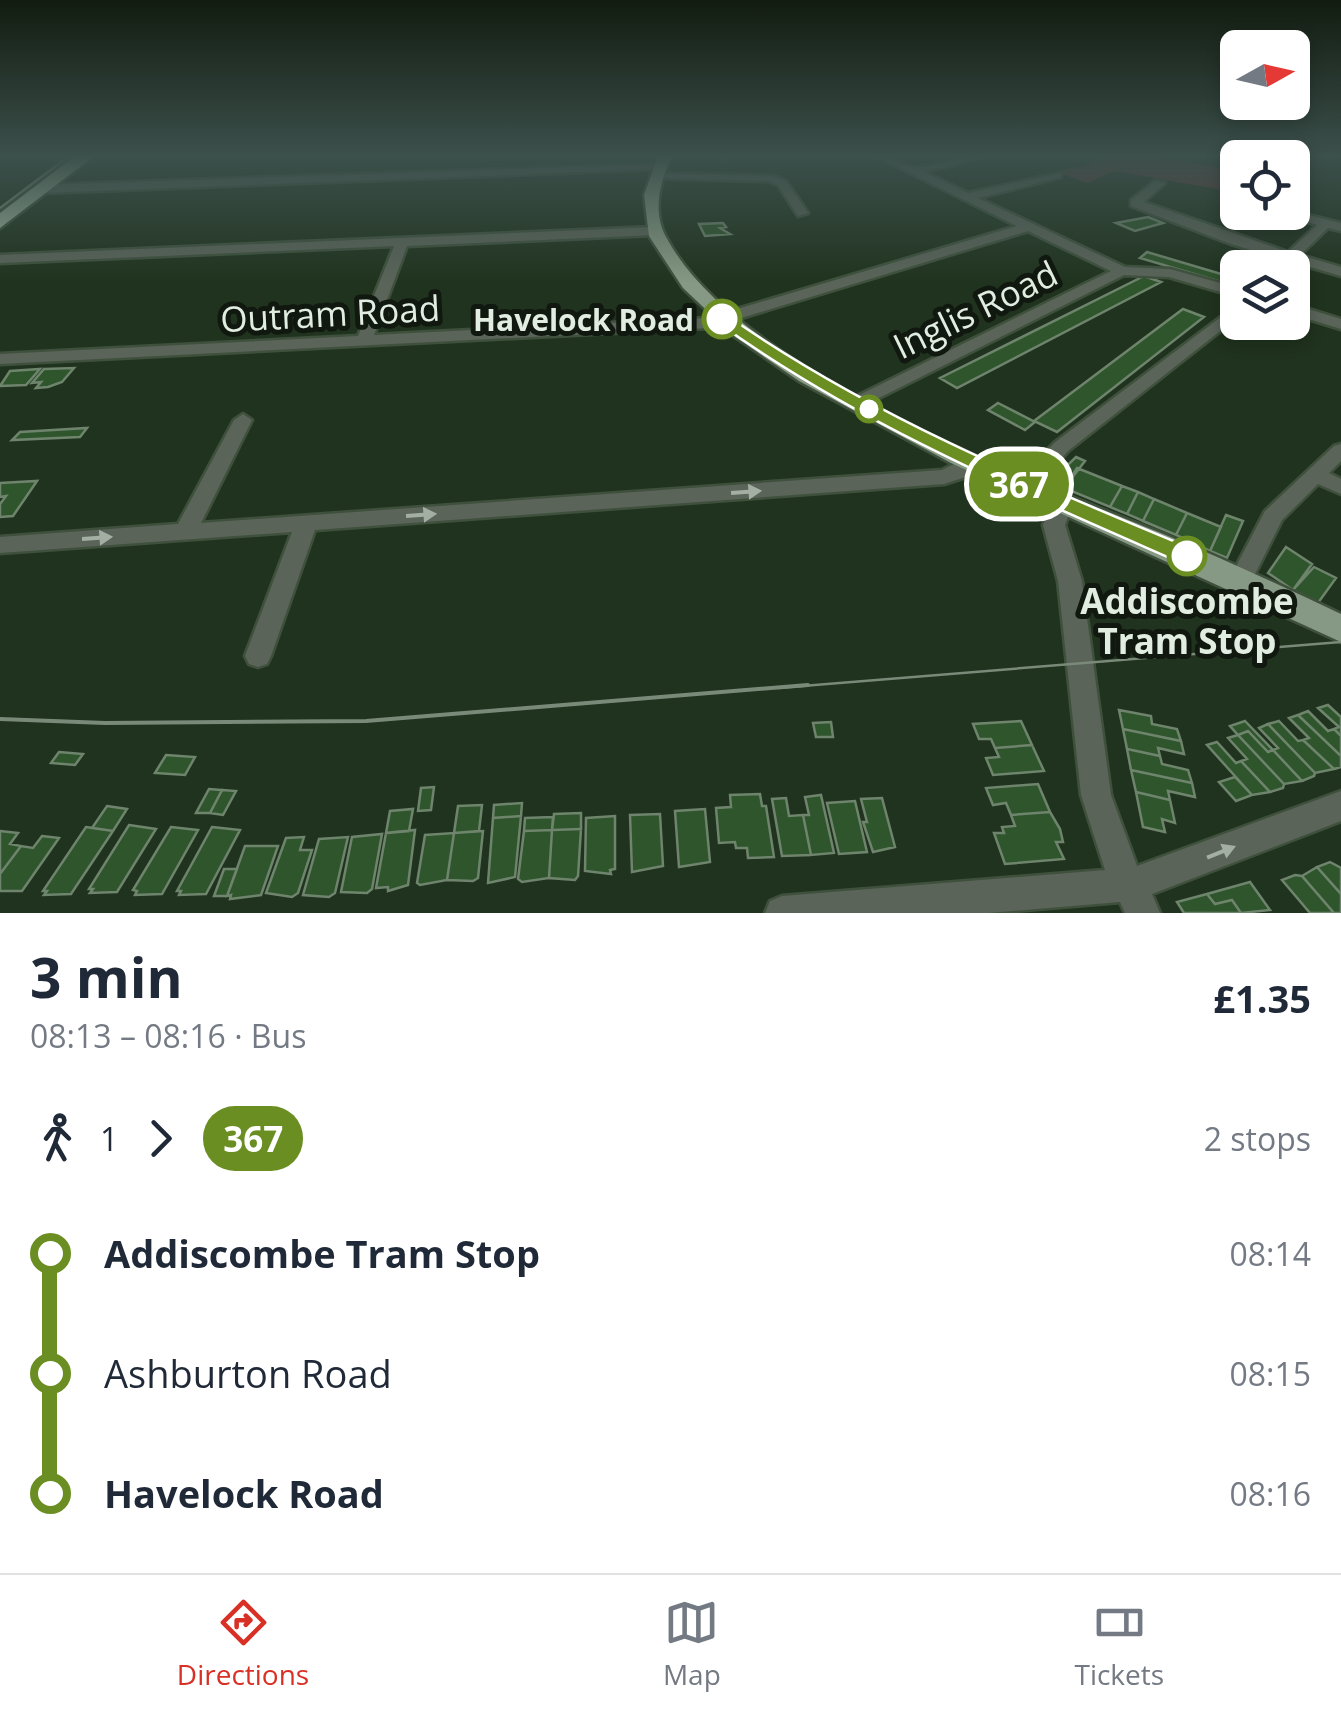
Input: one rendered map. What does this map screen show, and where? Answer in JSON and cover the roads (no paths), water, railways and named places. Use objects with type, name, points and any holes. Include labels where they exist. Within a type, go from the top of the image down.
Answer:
[{"type":"highway","points":[[0,222],[30,199]]},
{"type":"main road","points":[[650,199],[654,231],[678,270],[722,319],[789,366],[972,462],[1241,580],[1341,629]]},
{"type":"street","points":[[792,199],[802,213]]},
{"type":"street","points":[[969,199],[1122,271],[1170,273],[1220,288]]},
{"type":"street","points":[[1155,199],[1259,250]]},
{"type":"street","points":[[1301,250],[1333,225]]},
{"type":"street","name":"Outram Road","points":[[0,359],[722,319],[1028,227]]},
{"type":"street","points":[[0,259],[654,231]]},
{"type":"street","points":[[364,341],[402,242]]},
{"type":"street","points":[[1310,267],[1341,272]]},
{"type":"street","name":"Inglis Road","points":[[857,403],[1122,271]]},
{"type":"street","points":[[1310,315],[1341,324]]},
{"type":"street","points":[[1026,487],[1061,447],[1220,322]]},
{"type":"street","points":[[185,532],[243,420]]},
{"type":"street","points":[[1241,580],[1273,516],[1341,450]]},
{"type":"street","points":[[0,545],[944,477],[965,470],[972,462]]},
{"type":"street","points":[[1316,475],[1341,487]]},
{"type":"street","points":[[1062,503],[1054,525],[1070,580],[1096,796],[1114,854],[1136,899]]},
{"type":"street","points":[[258,656],[306,524]]},
{"type":"street","points":[[782,913],[1136,899],[1174,871],[1341,806]]},
{"type":"tram line","points":[[0,208],[12,199]]},
{"type":"tram line","points":[[778,688],[1341,642]]},
{"type":"tram line","points":[[0,719],[105,723],[366,721],[808,685]]},
{"type":"place","name":"Havelock Road","points":[[722,319]]},
{"type":"place","name":"Addiscombe Tram Stop","points":[[1187,556]]}]
